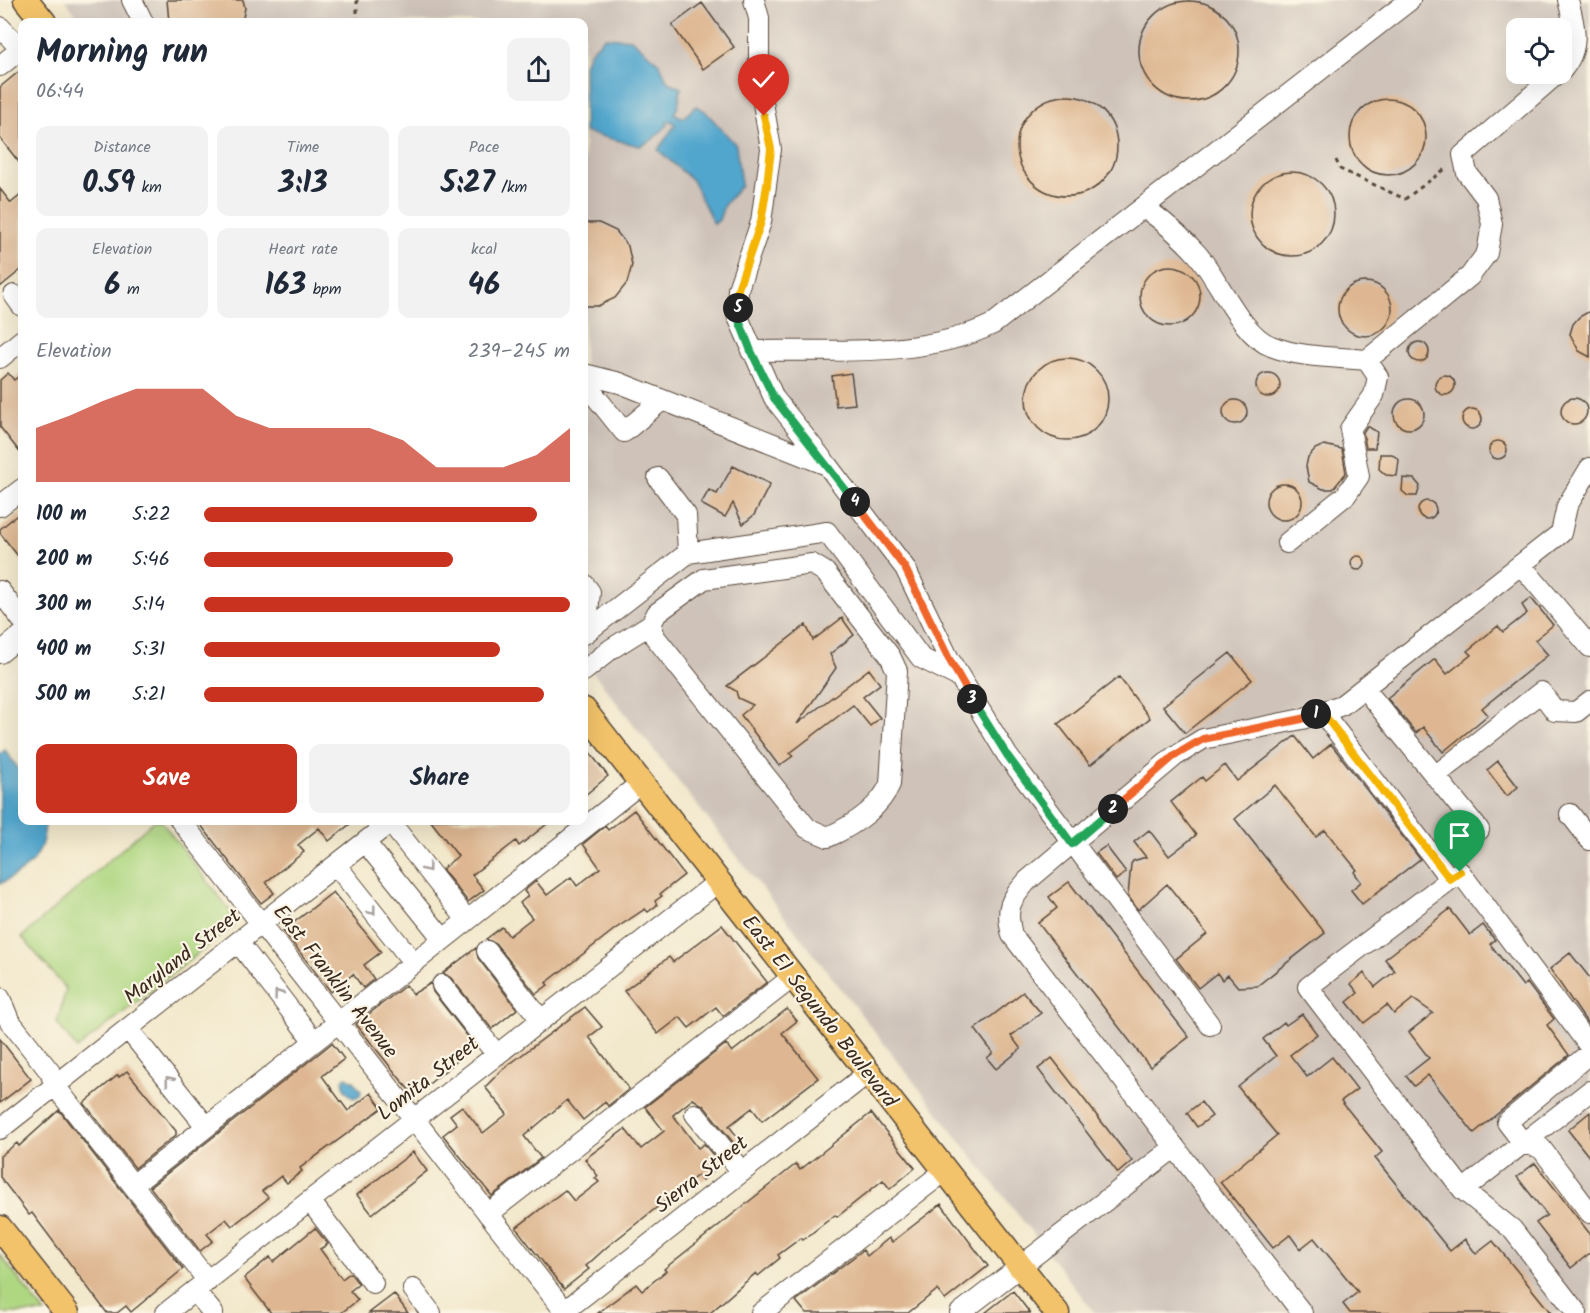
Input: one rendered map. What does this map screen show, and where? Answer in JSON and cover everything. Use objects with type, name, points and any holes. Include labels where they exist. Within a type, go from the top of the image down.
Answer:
[{"type":"main road","points":[[26,0],[41,18]]},
{"type":"main road","name":"East El Segundo Boulevard","points":[[588,715],[1057,1313]]},
{"type":"main road","points":[[0,1228],[67,1313]]},
{"type":"street","points":[[132,0],[141,18]]},
{"type":"street","points":[[754,0],[759,18],[759,80],[771,149],[761,222],[738,289],[737,315],[751,351],[774,398],[905,568],[959,677],[1007,755],[1210,1025]]},
{"type":"street","points":[[751,351],[897,348],[938,344],[968,336],[993,324],[1410,0]]},
{"type":"street","points":[[1568,0],[1576,31],[1572,55]]},
{"type":"street","points":[[0,27],[18,44]]},
{"type":"street","points":[[0,66],[18,51]]},
{"type":"street","points":[[1145,208],[1166,223],[1196,253],[1220,283],[1256,338],[1272,347],[1297,352],[1367,360],[1428,313],[1441,298],[1470,276],[1487,253],[1492,224],[1486,198],[1467,172],[1463,155],[1545,84]]},
{"type":"street","points":[[0,358],[18,343]]},
{"type":"street","points":[[1287,543],[1346,495],[1359,476],[1350,429],[1374,395],[1378,377],[1367,360]]},
{"type":"street","points":[[588,375],[620,383],[827,465]]},
{"type":"street","points":[[588,387],[624,432],[662,400]]},
{"type":"street","points":[[1302,1313],[1012,935],[1007,917],[1011,901],[1027,881],[1174,756],[1203,739],[1302,719],[1342,705],[1561,534],[1567,506],[1590,468]]},
{"type":"street","points":[[658,478],[686,515],[688,553]]},
{"type":"street","points":[[0,506],[18,492]]},
{"type":"street","points":[[588,631],[688,553],[826,532],[921,658],[959,677]]},
{"type":"street","points":[[588,668],[611,649],[651,624],[657,613],[686,590],[715,576],[797,564],[812,564],[825,572],[890,656],[897,671],[890,784],[884,798],[850,827],[828,837],[807,828],[656,637],[651,624]]},
{"type":"street","points":[[1521,565],[1590,647]]},
{"type":"street","points":[[588,589],[590,592],[588,608]]},
{"type":"street","points":[[0,591],[18,615]]},
{"type":"street","points":[[0,653],[18,638]]},
{"type":"street","points":[[1364,688],[1479,830]]},
{"type":"street","points":[[1435,776],[1541,692],[1555,711],[1576,712],[1590,701]]},
{"type":"street","points":[[1322,712],[1450,879]]},
{"type":"street","points":[[588,825],[641,783]]},
{"type":"street","points":[[1570,814],[1590,840]]},
{"type":"street","name":"East Franklin Avenue","points":[[184,825],[564,1312]]},
{"type":"street","name":"Maryland Street","points":[[3,1120],[55,1086],[387,825]]},
{"type":"street","points":[[395,825],[467,920]]},
{"type":"street","points":[[134,1185],[205,1125],[588,825]]},
{"type":"street","points":[[366,842],[442,939]]},
{"type":"street","points":[[336,865],[413,962]]},
{"type":"street","points":[[1577,1313],[1512,1229],[1463,1190],[1308,987],[1460,872],[1590,1047]]},
{"type":"street","name":"Lomita Street","points":[[166,1313],[718,882]]},
{"type":"street","points":[[238,942],[313,1041]]},
{"type":"street","points":[[487,951],[541,1020]]},
{"type":"street","points":[[488,1214],[793,977]]},
{"type":"street","points":[[442,985],[497,1055]]},
{"type":"street","points":[[0,998],[9,1020],[50,1071],[55,1086],[134,1185],[202,1286],[213,1313]]},
{"type":"street","points":[[128,1029],[205,1125]]},
{"type":"street","points":[[1590,1053],[1508,1122],[1524,1143],[1541,1148],[1590,1213]]},
{"type":"street","name":"Sierra Street","points":[[564,1312],[868,1073]]},
{"type":"street","points":[[1463,1190],[1590,1091]]},
{"type":"street","points":[[695,1114],[742,1172]]},
{"type":"street","points":[[960,1313],[1175,1147]]},
{"type":"street","points":[[761,1313],[945,1171]]},
{"type":"street","points":[[310,1201],[373,1283]]},
{"type":"street","points":[[413,1290],[431,1313]]},
{"type":"path","points":[[357,0],[357,18]]},
{"type":"path","points":[[1336,160],[1340,169],[1405,199],[1463,155]]},
{"type":"shaded area","points":[[65,0],[1590,0],[1590,1313],[1095,1313],[588,666],[588,18],[79,18]]},
{"type":"green space","points":[[149,825],[164,825],[234,916],[233,926],[77,1049],[57,1023],[66,989],[22,937]]},
{"type":"green space","points":[[0,1255],[45,1313],[0,1313]]},
{"type":"water","points":[[605,37],[631,39],[659,63],[668,82],[681,88],[678,107],[674,113],[683,118],[696,106],[704,110],[736,145],[741,185],[724,205],[719,220],[714,224],[692,180],[658,150],[675,125],[672,121],[667,122],[667,126],[652,140],[640,146],[588,133],[588,56]]},
{"type":"water","points":[[5,750],[18,768],[18,825],[45,825],[42,844],[33,860],[27,867],[0,884],[0,754]]},
{"type":"water","points":[[346,1077],[354,1081],[361,1091],[360,1096],[353,1098],[345,1090],[343,1079]]},
{"type":"building","points":[[167,0],[243,0],[245,8],[243,18],[169,18]]},
{"type":"building","points":[[1189,1],[1217,9],[1231,23],[1239,51],[1231,79],[1217,93],[1189,101],[1161,93],[1147,79],[1139,51],[1147,23],[1161,9]]},
{"type":"building","points":[[702,3],[734,47],[703,69],[672,25]]},
{"type":"building","points":[[18,72],[18,161],[0,138],[0,87]]},
{"type":"building","points":[[1067,96],[1095,104],[1109,118],[1117,146],[1109,174],[1095,188],[1067,196],[1039,188],[1025,174],[1017,146],[1025,118],[1039,104]]},
{"type":"building","points":[[1388,99],[1403,102],[1415,110],[1423,122],[1426,137],[1423,152],[1415,164],[1403,172],[1388,175],[1373,172],[1361,164],[1353,152],[1350,137],[1353,122],[1361,110],[1373,102]]},
{"type":"building","points":[[1292,172],[1315,179],[1327,191],[1334,214],[1327,237],[1315,249],[1292,256],[1269,249],[1257,237],[1250,214],[1257,191],[1269,179]]},
{"type":"building","points":[[0,189],[11,203],[18,197],[18,272],[0,287]]},
{"type":"building","points":[[588,223],[599,223],[616,231],[628,246],[632,265],[627,283],[615,298],[598,306],[588,306]]},
{"type":"building","points":[[1170,266],[1187,271],[1195,279],[1200,296],[1195,313],[1187,321],[1170,326],[1153,321],[1145,313],[1140,296],[1145,279],[1153,271]]},
{"type":"building","points":[[1360,282],[1370,282],[1380,286],[1388,294],[1392,309],[1388,324],[1380,332],[1370,336],[1360,336],[1350,332],[1342,324],[1338,314],[1338,304],[1342,294],[1350,286]]},
{"type":"building","points":[[1590,311],[1590,357],[1579,351],[1570,334],[1573,324],[1579,317]]},
{"type":"building","points":[[1419,342],[1426,345],[1429,352],[1426,359],[1419,362],[1412,359],[1409,352],[1412,345]]},
{"type":"building","points":[[1067,358],[1083,361],[1096,370],[1105,383],[1108,399],[1105,415],[1096,428],[1083,437],[1067,440],[1051,437],[1038,428],[1029,415],[1026,399],[1029,383],[1038,370],[1051,361]]},
{"type":"building","points":[[8,373],[14,380],[18,377],[18,450],[0,427],[0,380]]},
{"type":"building","points":[[851,373],[855,404],[836,406],[832,376]]},
{"type":"building","points":[[1268,373],[1273,374],[1279,380],[1279,390],[1273,396],[1268,397],[1263,396],[1257,390],[1256,385],[1257,380],[1263,374]]},
{"type":"building","points":[[1445,375],[1452,378],[1455,385],[1452,392],[1445,395],[1438,392],[1435,385],[1438,378]]},
{"type":"building","points":[[1574,398],[1583,402],[1587,411],[1583,420],[1574,424],[1565,420],[1561,411],[1565,402]]},
{"type":"building","points":[[1409,399],[1420,403],[1424,414],[1420,425],[1409,429],[1398,425],[1394,414],[1398,403]]},
{"type":"building","points":[[1235,400],[1244,403],[1247,412],[1244,421],[1235,424],[1226,421],[1223,412],[1226,403]]},
{"type":"building","points":[[1472,409],[1479,412],[1482,419],[1479,426],[1472,429],[1465,426],[1462,419],[1465,412]]},
{"type":"building","points":[[1367,426],[1377,432],[1375,448],[1366,448],[1363,432]]},
{"type":"building","points":[[1494,441],[1502,441],[1507,446],[1505,457],[1494,459],[1489,454],[1489,446]]},
{"type":"building","points":[[1324,445],[1342,449],[1346,473],[1333,489],[1323,489],[1309,482],[1306,466],[1308,457],[1315,449]]},
{"type":"building","points":[[1380,454],[1392,454],[1399,460],[1397,476],[1386,475],[1379,469]]},
{"type":"building","points":[[733,466],[770,484],[754,515],[743,524],[733,503],[725,517],[701,504],[709,490],[717,494]]},
{"type":"building","points":[[1403,478],[1414,479],[1420,486],[1417,496],[1408,496],[1402,491]]},
{"type":"building","points":[[1284,484],[1297,489],[1302,502],[1297,515],[1284,520],[1271,515],[1266,502],[1271,489]]},
{"type":"building","points":[[1427,501],[1433,504],[1436,510],[1433,516],[1427,519],[1421,516],[1418,510],[1421,504]]},
{"type":"building","points":[[18,514],[18,556],[0,533],[0,529]]},
{"type":"building","points":[[1358,556],[1363,558],[1365,563],[1363,568],[1358,570],[1353,568],[1351,563],[1353,558]]},
{"type":"building","points":[[1531,598],[1553,625],[1535,640],[1548,655],[1482,708],[1488,715],[1443,752],[1423,727],[1416,733],[1387,698],[1435,659],[1447,674],[1471,655],[1467,651],[1498,626],[1503,632],[1527,613],[1522,605]]},
{"type":"building","points":[[842,618],[854,635],[830,654],[836,668],[797,724],[869,669],[880,684],[863,697],[880,718],[870,726],[853,705],[790,753],[793,756],[779,766],[741,715],[753,705],[738,698],[736,691],[727,686],[806,625],[813,640]]},
{"type":"building","points":[[1230,653],[1252,680],[1185,733],[1163,706]]},
{"type":"building","points":[[1119,677],[1150,718],[1090,765],[1058,724]]},
{"type":"building","points":[[1295,736],[1313,759],[1331,744],[1420,859],[1362,904],[1351,890],[1361,882],[1354,872],[1357,870],[1325,830],[1316,837],[1275,785],[1235,819],[1325,933],[1257,986],[1238,987],[1228,975],[1222,980],[1217,973],[1198,988],[1176,959],[1207,934],[1167,884],[1138,910],[1128,896],[1131,864],[1133,861],[1146,857],[1134,842],[1149,830],[1169,856],[1196,835],[1171,802],[1202,777],[1205,781],[1225,765],[1237,781]]},
{"type":"building","points":[[588,750],[608,776],[588,793]]},
{"type":"building","points":[[1498,761],[1518,787],[1507,796],[1487,770]]},
{"type":"building","points":[[634,810],[684,875],[660,894],[662,896],[655,901],[657,905],[648,912],[645,909],[615,929],[546,983],[548,985],[536,994],[496,944],[486,939],[502,927],[509,936],[532,918],[520,903],[528,896],[524,891],[536,881],[547,895],[571,877],[577,886],[600,868],[583,844],[605,826],[608,830]]},
{"type":"building","points":[[201,825],[349,825],[329,841],[319,828],[298,845],[304,852],[266,882],[274,893],[261,903]]},
{"type":"building","points":[[434,825],[546,825],[519,846],[516,841],[472,875],[484,890],[468,902],[442,869],[458,856]]},
{"type":"building","points":[[1106,846],[1126,872],[1116,880],[1096,853]]},
{"type":"building","points":[[1069,882],[1189,1037],[1150,1067],[1038,923],[1057,908],[1049,897]]},
{"type":"building","points":[[333,892],[381,952],[364,965],[374,979],[363,988],[353,974],[331,992],[283,931]]},
{"type":"building","points":[[1450,909],[1470,935],[1483,925],[1495,940],[1490,944],[1523,986],[1527,983],[1554,1019],[1547,1025],[1569,1055],[1474,1133],[1428,1075],[1414,1086],[1406,1076],[1429,1058],[1409,1032],[1433,1013],[1413,999],[1394,1014],[1387,1005],[1364,1023],[1347,1002],[1358,993],[1351,984],[1364,973],[1375,987],[1395,971],[1385,959]]},
{"type":"building","points":[[722,925],[767,982],[723,1016],[716,1007],[689,1028],[680,1017],[658,1034],[624,991],[669,957],[673,962]]},
{"type":"building","points":[[476,948],[478,958],[517,1009],[492,1029],[451,978],[443,973]]},
{"type":"building","points":[[1570,953],[1590,978],[1590,1027],[1550,969]]},
{"type":"building","points":[[431,983],[433,992],[473,1043],[461,1054],[463,1056],[419,1092],[409,1090],[356,1024],[406,985],[413,994]]},
{"type":"building","points":[[1023,992],[1041,1013],[1011,1036],[1021,1049],[996,1069],[987,1058],[993,1053],[975,1029]]},
{"type":"building","points":[[585,1007],[602,1027],[589,1037],[629,1089],[608,1106],[605,1102],[583,1120],[567,1100],[524,1136],[541,1158],[492,1196],[443,1135],[457,1124],[450,1115],[462,1106],[483,1133],[507,1114],[485,1087],[502,1070]]},
{"type":"building","points":[[787,1009],[797,1021],[782,1033],[818,1078],[762,1121],[752,1108],[729,1126],[745,1147],[740,1151],[704,1106],[693,1099],[673,1115],[698,1148],[704,1144],[721,1165],[702,1181],[698,1175],[608,1246],[586,1266],[589,1269],[564,1289],[516,1228],[565,1190],[574,1201],[599,1182],[595,1178],[598,1176],[585,1159],[625,1129],[641,1149],[664,1131],[645,1107],[726,1044],[732,1052]]},
{"type":"building","points":[[1302,1014],[1317,1034],[1290,1055],[1307,1077],[1332,1057],[1357,1089],[1341,1101],[1382,1152],[1375,1158],[1450,1251],[1465,1239],[1476,1254],[1493,1241],[1551,1313],[1350,1313],[1343,1304],[1358,1292],[1314,1238],[1300,1249],[1290,1235],[1273,1248],[1220,1182],[1277,1135],[1238,1087],[1276,1056],[1263,1039],[1284,1022],[1286,1025]]},
{"type":"building","points":[[0,1039],[31,1079],[0,1103]]},
{"type":"building","points":[[332,1043],[344,1059],[322,1076],[348,1111],[371,1093],[382,1108],[300,1168],[302,1171],[287,1183],[281,1176],[262,1191],[268,1197],[266,1200],[232,1226],[226,1219],[207,1234],[213,1241],[200,1251],[150,1187]]},
{"type":"building","points":[[1052,1058],[1132,1161],[1118,1173],[1038,1069]]},
{"type":"building","points":[[127,1071],[176,1131],[176,1135],[135,1168],[84,1103],[118,1075],[119,1077]]},
{"type":"building","points":[[1201,1102],[1212,1116],[1197,1127],[1187,1113]]},
{"type":"building","points":[[59,1110],[183,1269],[131,1312],[126,1306],[117,1313],[107,1313],[32,1213],[29,1215],[0,1177],[0,1156],[17,1143],[19,1146]]},
{"type":"building","points":[[1590,1112],[1590,1158],[1568,1130]]},
{"type":"building","points":[[871,1113],[915,1168],[890,1189],[883,1180],[837,1217],[835,1215],[803,1240],[801,1238],[778,1255],[780,1258],[758,1276],[756,1273],[710,1313],[598,1313],[636,1284],[642,1291],[666,1271],[664,1269],[796,1164],[800,1170]]},
{"type":"building","points":[[413,1152],[427,1171],[372,1214],[357,1195]]},
{"type":"building","points":[[1535,1163],[1590,1234],[1590,1253],[1571,1268],[1536,1223],[1547,1215],[1517,1177]]},
{"type":"building","points":[[941,1204],[988,1266],[945,1300],[937,1290],[908,1313],[806,1313],[796,1301],[863,1250],[867,1256],[889,1238],[892,1242]]},
{"type":"building","points":[[315,1228],[328,1244],[320,1249],[342,1279],[350,1273],[359,1284],[350,1291],[358,1300],[341,1313],[271,1313],[244,1278],[270,1257],[273,1262]]},
{"type":"building","points":[[1013,1291],[1030,1313],[985,1313]]},
{"type":"building","points":[[394,1294],[408,1313],[369,1313]]},
{"type":"route","points":[[764,116],[771,149],[767,185],[761,222],[738,289],[737,315],[759,370],[774,398],[905,568],[949,659],[980,711],[1007,755],[1072,844],[1174,756],[1203,739],[1302,719],[1322,712],[1450,879],[1460,872]]}]
